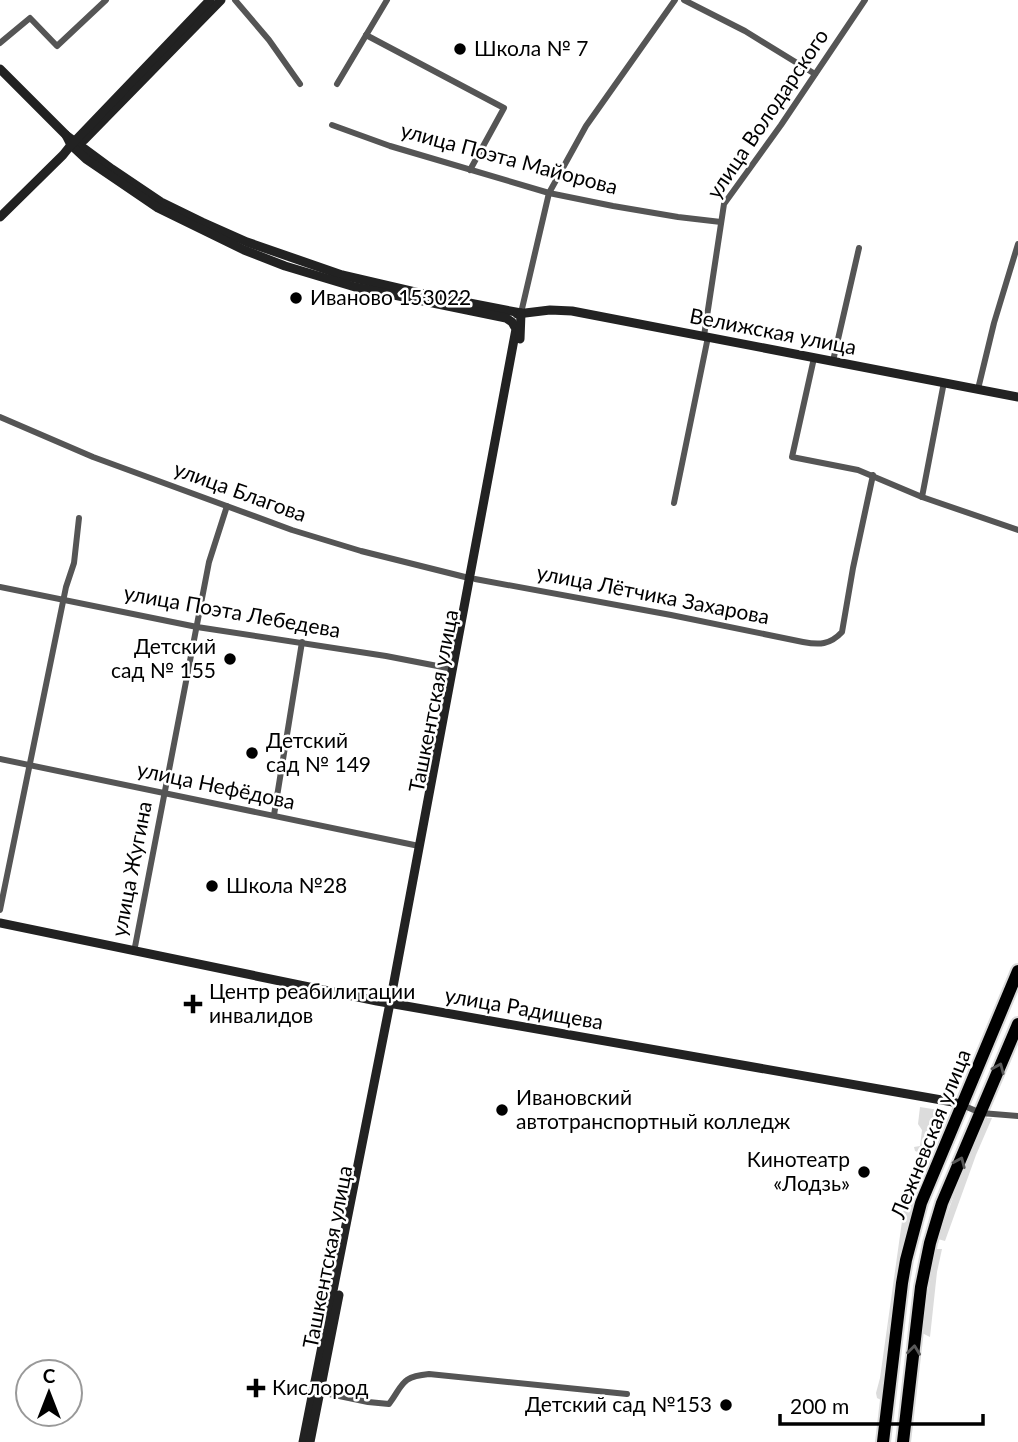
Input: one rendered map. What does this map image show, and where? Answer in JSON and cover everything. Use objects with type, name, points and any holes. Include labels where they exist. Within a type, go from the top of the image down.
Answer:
[{"type":"highway","name":"Лежневская улица","points":[[883,1442],[906,1260],[920,1203],[1018,971]]},
{"type":"highway","name":"Лежневская улица","points":[[903,1442],[921,1287],[930,1243],[942,1203],[1018,1024]]},
{"type":"main road","points":[[0,217],[63,155],[210,0]]},
{"type":"main road","points":[[73,142],[221,0]]},
{"type":"main road","name":"Велижская улица","points":[[0,69],[104,172],[158,208],[274,262],[355,287],[512,314],[572,311],[1018,397]]},
{"type":"main road","points":[[512,314],[514,326],[519,330]]},
{"type":"main road","name":"Ташкентская улица","points":[[310,1442],[317,1392],[519,330],[512,314]]},
{"type":"main road","name":"улица Радищева","points":[[0,923],[393,1003],[962,1105]]},
{"type":"main road","name":"Ташкентская улица","points":[[303,1442],[317,1392]]},
{"type":"street","points":[[0,43],[30,18],[57,46],[106,0]]},
{"type":"street","points":[[235,0],[269,40],[300,84]]},
{"type":"street","points":[[337,84],[387,0]]},
{"type":"street","name":"Ташкентская улица","points":[[512,314],[549,193],[586,126],[675,0]]},
{"type":"street","points":[[684,0],[745,31],[815,74]]},
{"type":"street","name":"улица Володарского","points":[[674,503],[706,337],[724,204],[865,0]]},
{"type":"street","points":[[366,35],[505,107],[470,170]]},
{"type":"street","name":"улица Поэта Майорова","points":[[332,125],[390,146],[549,193],[626,209],[721,222]]},
{"type":"street","points":[[978,389],[1018,244]]},
{"type":"street","points":[[833,361],[859,248]]},
{"type":"street","points":[[1010,267],[1018,269]]},
{"type":"street","points":[[814,358],[792,457],[858,470],[922,497],[1018,530]]},
{"type":"street","points":[[922,497],[944,382]]},
{"type":"street","name":"улица Благова","points":[[0,417],[83,453],[292,530],[361,551],[472,579]]},
{"type":"street","name":"улица Лётчика Захарова","points":[[472,579],[824,644],[835,640],[842,632],[873,475]]},
{"type":"street","name":"улица Жугина","points":[[134,952],[209,562],[227,506]]},
{"type":"street","points":[[0,910],[74,563],[79,518]]},
{"type":"street","name":"улица Поэта Лебедева","points":[[0,587],[197,627],[455,669]]},
{"type":"street","points":[[274,815],[302,642]]},
{"type":"street","name":"улица Нефёдова","points":[[0,759],[422,847]]},
{"type":"street","points":[[962,1105],[981,1113],[1018,1116]]},
{"type":"street","points":[[317,1392],[389,1405],[408,1378],[429,1374],[626,1394]]},
{"type":"shaded area","points":[[920,1107],[945,1111],[941,1127],[918,1152],[914,1147],[920,1146]]},
{"type":"shaded area","points":[[985,1118],[992,1118],[945,1241],[938,1239],[966,1162]]},
{"type":"shaded area","points":[[905,1200],[916,1203],[893,1321],[889,1323],[888,1335],[891,1336],[881,1400],[876,1393]]},
{"type":"shaded area","points":[[935,1249],[942,1249],[930,1337],[922,1333]]},
{"type":"place","name":"Школа № 7","points":[[460,49]]},
{"type":"place","name":"Иваново 153022","points":[[296,298]]},
{"type":"place","name":"Детский сад № 155","points":[[230,659]]},
{"type":"place","name":"Детский сад № 149","points":[[252,753]]},
{"type":"place","name":"Школа №28","points":[[212,886]]},
{"type":"place","name":"Центр реабилитации инвалидов","points":[[193,1004]]},
{"type":"place","name":"Ивановский автотранспортный колледж","points":[[502,1110]]},
{"type":"place","name":"Кинотеатр «Лодзь»","points":[[864,1172]]},
{"type":"place","name":"Кислород","points":[[256,1388]]},
{"type":"place","name":"Детский сад №153","points":[[726,1405]]}]
